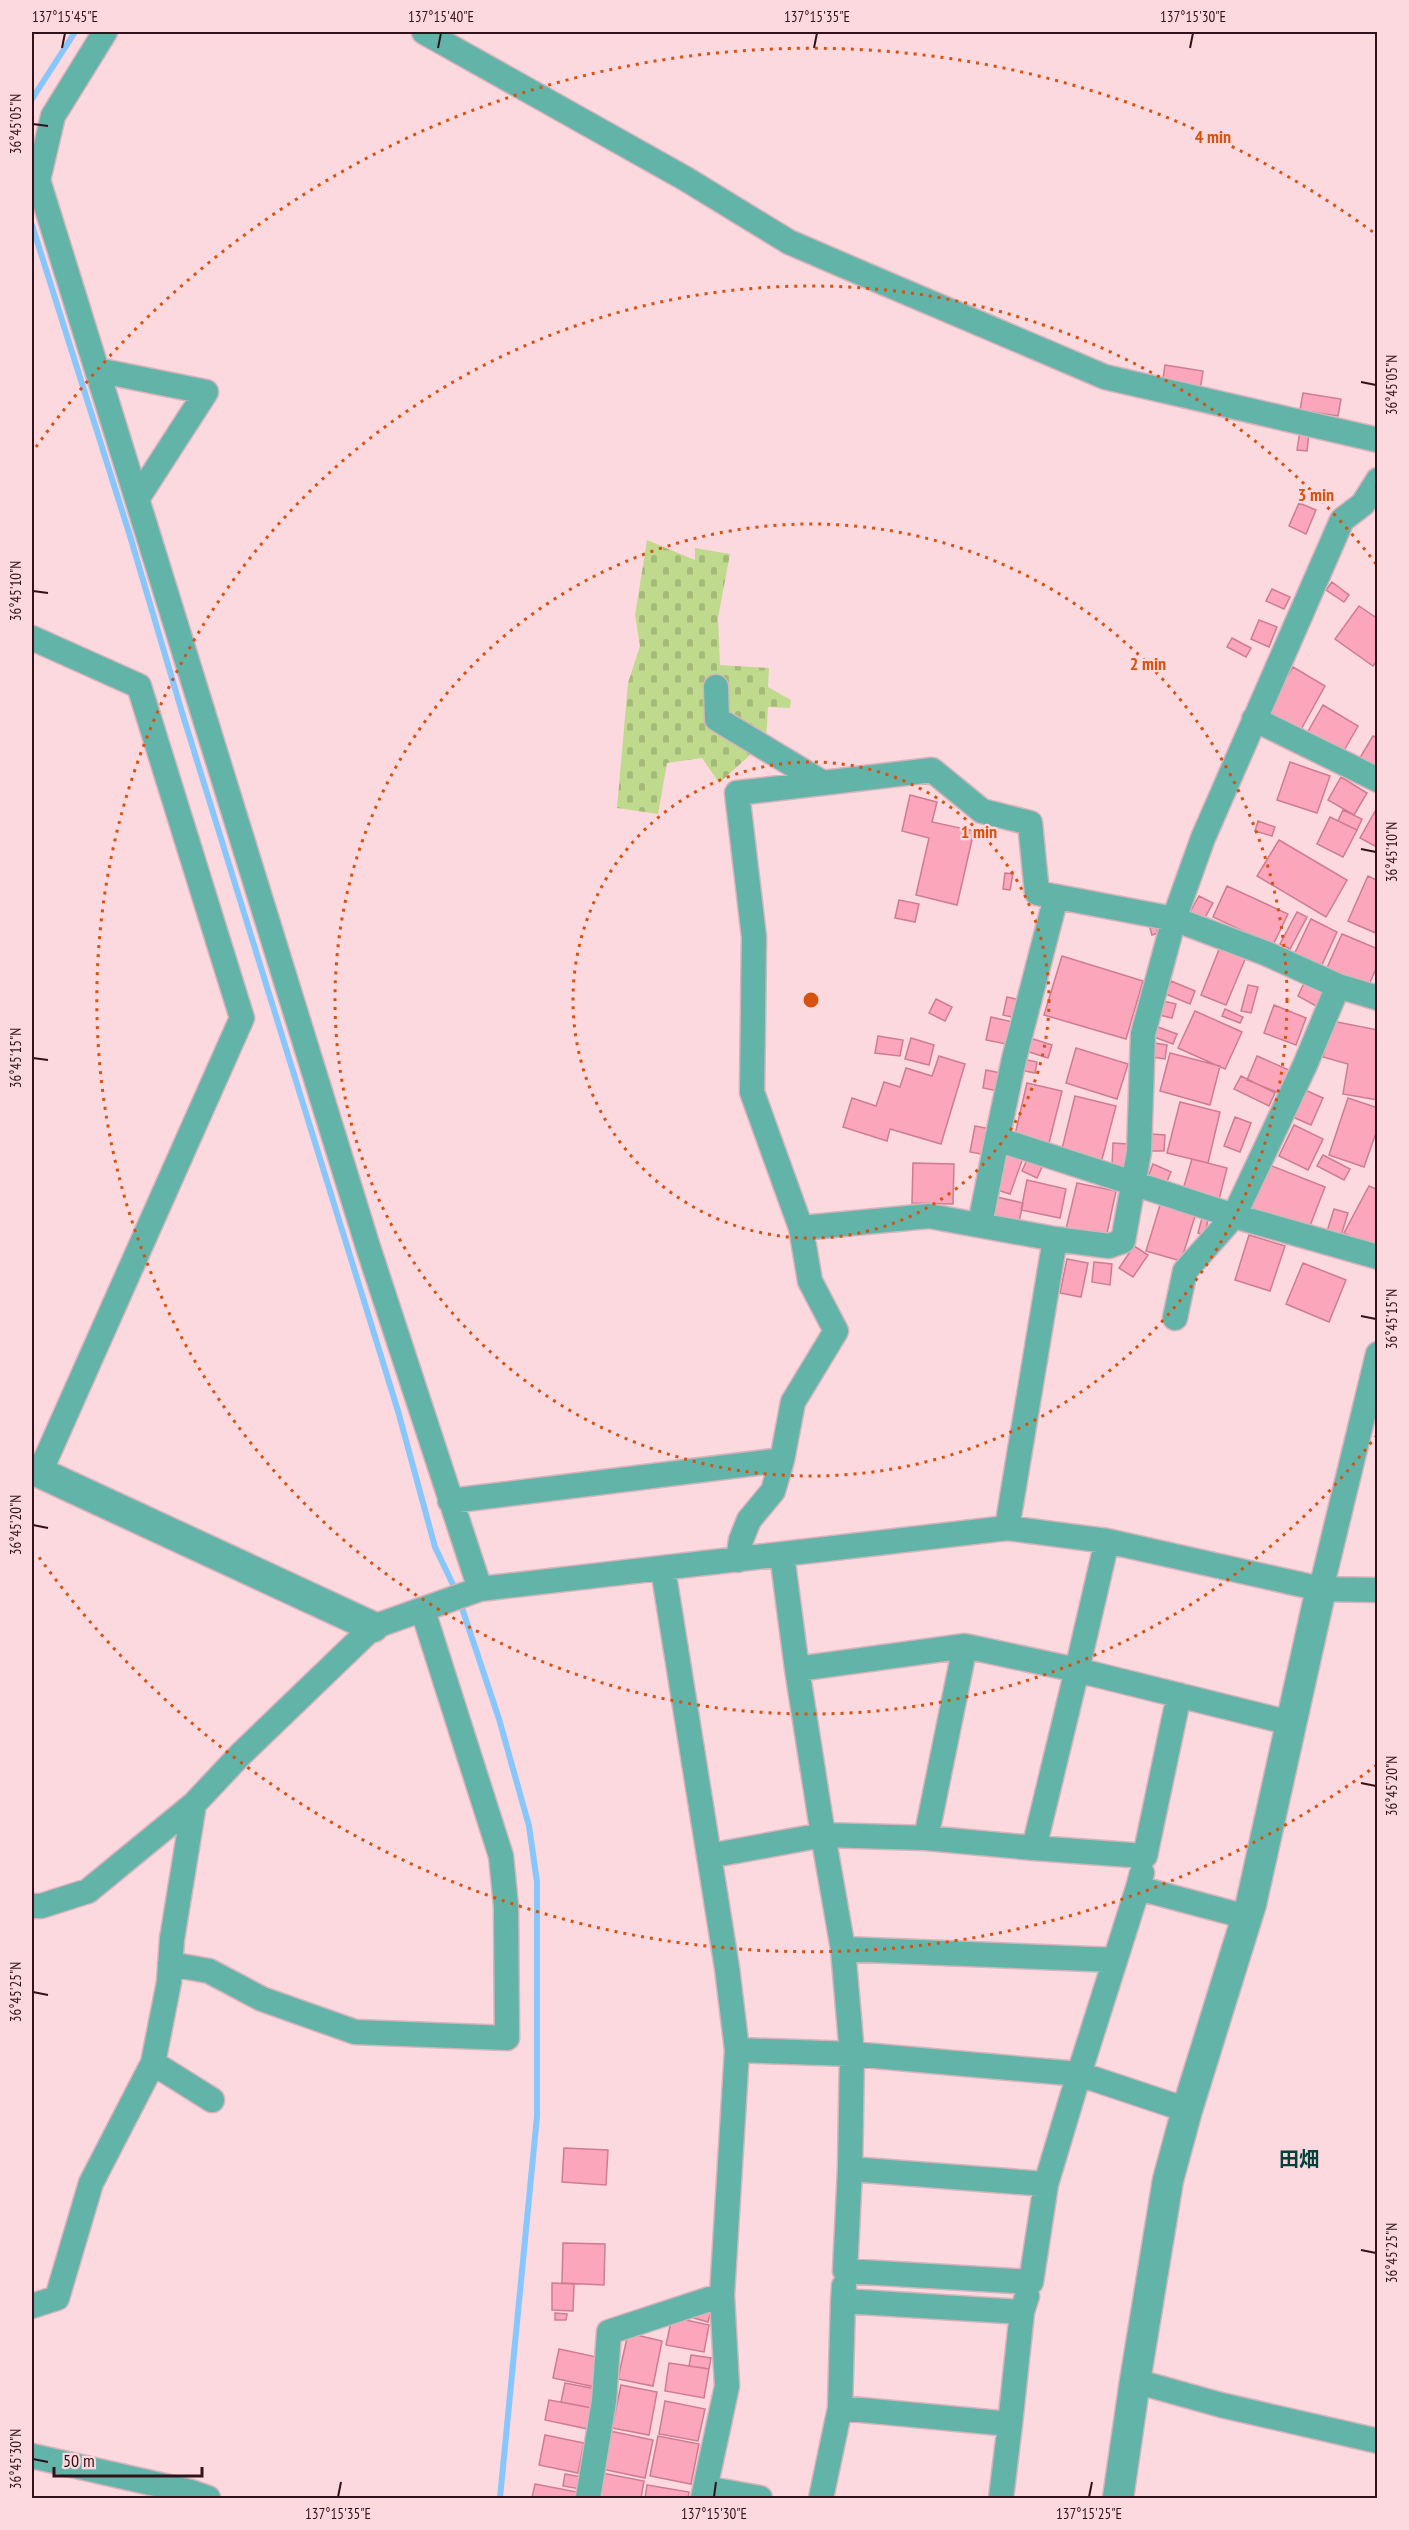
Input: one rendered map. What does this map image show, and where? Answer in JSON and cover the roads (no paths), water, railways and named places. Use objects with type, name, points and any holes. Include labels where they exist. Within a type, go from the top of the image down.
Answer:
[{"type":"street","points":[[105,32],[53,116],[38,180],[368,1247],[480,1589]]},
{"type":"street","points":[[424,32],[686,179],[789,242],[1105,377],[1377,440]]},
{"type":"street","points":[[97,370],[206,392],[137,499]]},
{"type":"street","points":[[801,1228],[929,1216],[1055,1239],[1109,1246],[1124,1241],[1138,1152],[1143,1034],[1174,919],[1203,838],[1342,520],[1373,509],[1377,480]]},
{"type":"street","points":[[32,638],[139,686],[242,1018],[36,1471],[374,1627]]},
{"type":"street","points":[[716,687],[717,719],[823,783]]},
{"type":"street","points":[[1254,719],[1377,780]]},
{"type":"street","points":[[738,1560],[741,1540],[748,1520],[773,1491],[782,1460],[793,1402],[836,1331],[810,1281],[801,1228],[752,1092],[754,937],[737,793],[932,770],[982,811],[1030,824],[1037,893],[1174,919],[1265,952],[1338,986],[1377,998]]},
{"type":"street","points":[[980,1224],[1014,1059],[1056,897]]},
{"type":"street","points":[[1175,1318],[1185,1271],[1234,1216],[1305,1065],[1338,986]]},
{"type":"street","points":[[997,1139],[1234,1216],[1377,1257]]},
{"type":"street","points":[[1007,1528],[1055,1239]]},
{"type":"street","points":[[1118,2499],[1168,2180],[1187,2110],[1247,1917],[1377,1354]]},
{"type":"street","points":[[450,1501],[782,1460]]},
{"type":"street","points":[[32,1906],[41,1906],[88,1891],[194,1804],[241,1754],[374,1627],[480,1589],[1007,1528],[1107,1541],[1321,1589],[1377,1590]]},
{"type":"street","points":[[1034,1848],[1107,1541]]},
{"type":"street","points":[[782,1555],[797,1669],[843,1949],[852,2054],[850,2169],[840,2408],[821,2499]]},
{"type":"street","points":[[663,1569],[728,1968],[737,2050],[722,2295],[727,2386],[704,2493],[760,2499]]},
{"type":"street","points":[[170,1964],[208,1971],[262,1999],[355,2032],[507,2038],[506,1906],[501,1856],[423,1611]]},
{"type":"street","points":[[797,1669],[965,1647],[1077,1670],[1291,1723]]},
{"type":"street","points":[[926,1838],[965,1647]]},
{"type":"street","points":[[1001,2499],[1022,2312],[1031,2282],[1046,2184],[1138,1888],[1179,1695]]},
{"type":"street","points":[[32,2306],[57,2298],[91,2183],[153,2063],[194,1804]]},
{"type":"street","points":[[709,1856],[823,1835],[926,1838],[1145,1856]]},
{"type":"street","points":[[1138,1888],[1247,1917]]},
{"type":"street","points":[[843,1949],[1115,1960]]},
{"type":"street","points":[[737,2050],[852,2054],[1079,2074],[1187,2110]]},
{"type":"street","points":[[153,2063],[212,2100]]},
{"type":"street","points":[[850,2169],[1046,2184]]},
{"type":"street","points":[[846,2271],[1031,2282]]},
{"type":"street","points":[[588,2499],[604,2401],[609,2332],[722,2295]]},
{"type":"street","points":[[843,2301],[1022,2312]]},
{"type":"street","points":[[1135,2380],[1221,2405],[1377,2441]]},
{"type":"street","points":[[840,2408],[1010,2424]]},
{"type":"street","points":[[32,2456],[191,2492],[208,2499]]},
{"type":"waterway","points":[[32,99],[75,32]]},
{"type":"waterway","points":[[32,225],[130,536],[181,709],[398,1411],[435,1547],[457,1593]]},
{"type":"waterway","points":[[460,1602],[499,1719],[529,1826],[537,1882],[537,2116],[500,2498]]},
{"type":"district","name":"田畑","points":[[1299,2159]]}]
